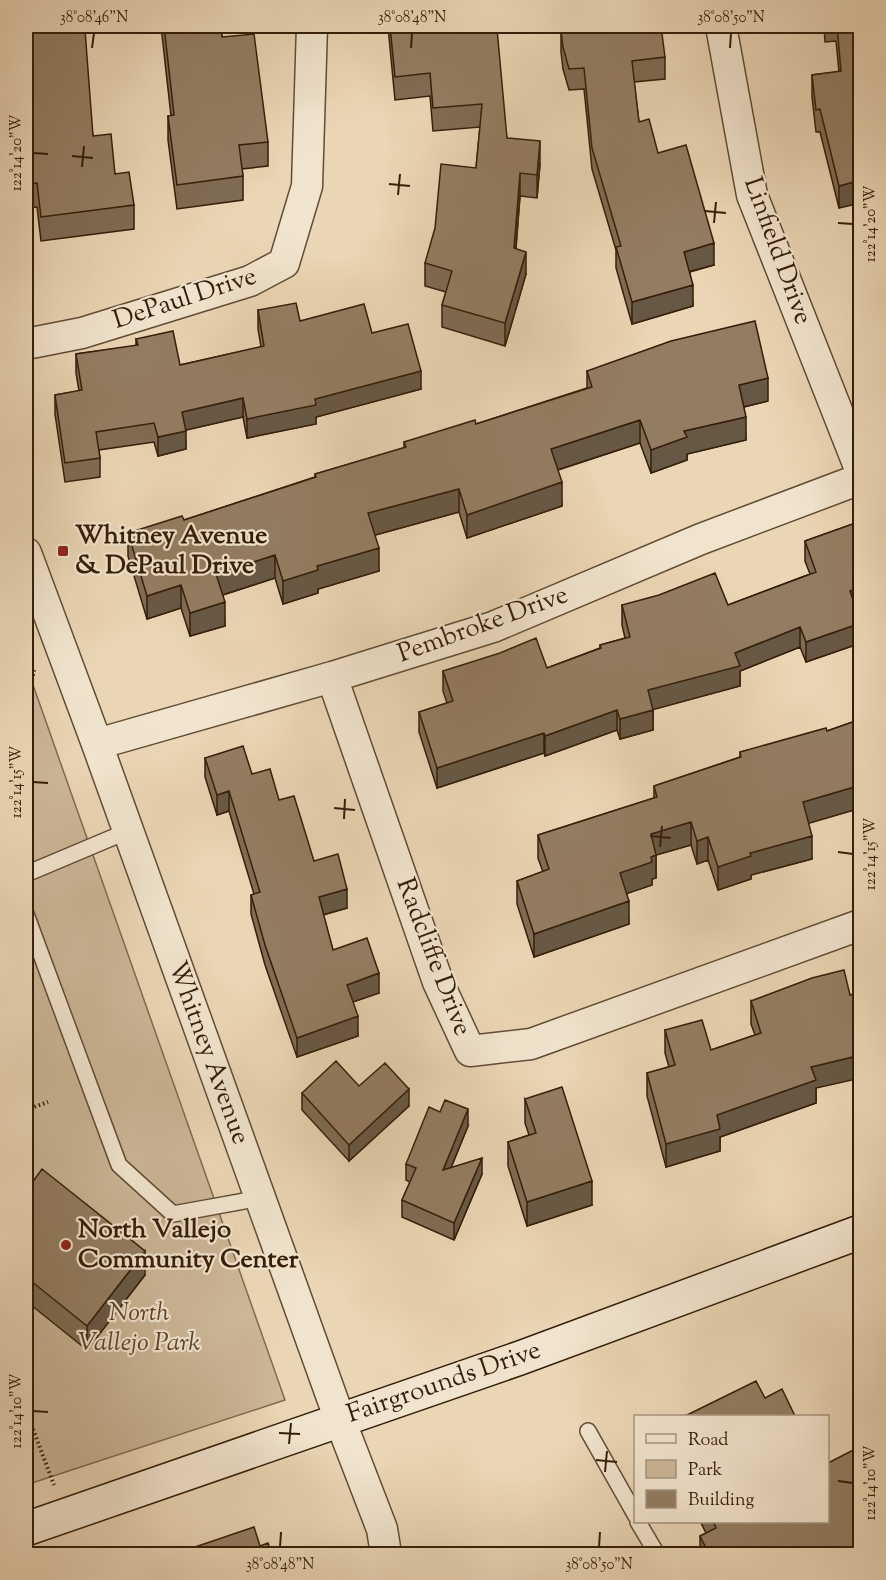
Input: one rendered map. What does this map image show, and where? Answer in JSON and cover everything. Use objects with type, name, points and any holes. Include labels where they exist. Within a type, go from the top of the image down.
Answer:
[{"type":"main road","name":"Fairgrounds Drive","points":[[26,1529],[531,1354],[861,1232]]},
{"type":"street","name":"DePaul Drive","points":[[26,344],[82,333],[239,285],[284,263],[307,186],[312,26]]},
{"type":"street","name":"Linfield Drive","points":[[721,26],[752,195],[861,469]]},
{"type":"street","name":"Pembroke Drive","points":[[97,744],[332,677],[492,627],[701,539],[861,479]]},
{"type":"street","name":"Whitney Avenue","points":[[26,553],[340,1420],[382,1528],[386,1554]]},
{"type":"street","name":"Radcliffe Drive","points":[[332,677],[438,982],[470,1052],[531,1044],[861,925]]},
{"type":"lane","points":[[26,874],[128,831]]},
{"type":"lane","points":[[26,914],[119,1165],[173,1214],[261,1198]]},
{"type":"lane","points":[[588,1431],[634,1512]]},
{"type":"lane","points":[[639,1523],[657,1554]]},
{"type":"path","points":[[26,1110],[48,1102]]},
{"type":"path","points":[[26,1418],[31,1424],[57,1491]]},
{"type":"green space","name":"North Vallejo Park","points":[[26,665],[285,1400],[26,1485]]},
{"type":"building","points":[[26,26],[72,26],[72,31],[85,30],[93,136],[111,134],[115,174],[129,172],[134,205],[41,217],[37,183],[26,184]]},
{"type":"building","points":[[164,26],[221,26],[222,37],[254,34],[268,142],[239,145],[243,176],[177,185],[168,116],[174,115]]},
{"type":"building","points":[[390,26],[485,26],[486,30],[497,29],[507,138],[540,141],[537,175],[520,173],[514,248],[526,252],[505,323],[442,305],[452,271],[425,263],[435,228],[441,164],[476,168],[482,104],[433,108],[430,73],[395,77]]},
{"type":"building","points":[[598,26],[661,26],[665,57],[632,61],[639,122],[649,119],[658,153],[686,145],[714,243],[684,252],[693,285],[632,302],[616,247],[621,246],[592,148],[584,68],[569,69],[561,31]]},
{"type":"building","points":[[837,26],[861,26],[861,180],[839,186],[820,109],[816,110],[812,75],[841,71]]},
{"type":"building","points":[[296,303],[300,321],[364,304],[372,333],[408,324],[421,371],[315,399],[316,405],[247,419],[243,398],[182,412],[186,431],[158,437],[154,423],[96,432],[100,458],[65,463],[55,395],[82,390],[76,354],[138,345],[136,339],[173,331],[180,365],[264,346],[258,310]]},
{"type":"building","points":[[755,321],[768,378],[739,385],[746,417],[684,431],[687,437],[651,450],[640,420],[551,449],[562,482],[467,515],[459,489],[368,513],[379,548],[317,566],[318,570],[283,581],[275,555],[216,574],[225,602],[190,613],[181,585],[147,596],[128,533],[182,516],[184,520],[316,477],[315,474],[406,447],[404,442],[475,420],[476,424],[592,387],[587,371],[671,341]]},
{"type":"building","points":[[861,521],[861,587],[850,591],[861,623],[806,642],[800,627],[735,653],[740,666],[648,690],[653,710],[620,719],[617,710],[545,736],[544,733],[437,768],[419,712],[453,701],[443,671],[500,653],[536,638],[547,668],[601,648],[600,645],[630,637],[622,605],[659,595],[715,573],[728,605],[816,572],[805,541]]},
{"type":"building","points":[[861,719],[861,785],[803,802],[812,836],[750,853],[751,856],[718,867],[708,837],[697,841],[691,822],[651,834],[656,855],[651,857],[652,862],[620,873],[629,901],[534,934],[517,881],[549,869],[538,835],[657,797],[654,786],[741,757],[740,752],[826,728],[827,731]]},
{"type":"building","points":[[243,746],[252,774],[270,769],[279,800],[294,796],[314,861],[338,854],[347,889],[319,897],[333,950],[367,938],[379,973],[347,985],[358,1016],[297,1038],[265,945],[251,895],[260,892],[229,791],[217,795],[205,758]]},
{"type":"building","points":[[844,970],[850,995],[861,992],[861,1055],[811,1067],[816,1080],[717,1115],[720,1129],[666,1144],[647,1073],[675,1065],[665,1030],[702,1020],[711,1050],[761,1033],[751,1001],[812,978]]},
{"type":"building","points":[[336,1061],[359,1086],[385,1063],[409,1089],[349,1145],[302,1093]]},
{"type":"building","points":[[562,1087],[592,1181],[527,1202],[508,1142],[536,1133],[525,1099]]},
{"type":"building","points":[[445,1100],[468,1109],[443,1170],[482,1158],[454,1223],[402,1200],[416,1168],[406,1164],[429,1107],[440,1112]]},
{"type":"building","name":"North Vallejo Community Center","points":[[42,1169],[145,1251],[87,1326],[26,1277],[26,1191]]},
{"type":"building","points":[[756,1381],[765,1398],[782,1389],[795,1415],[687,1415]]},
{"type":"building","points":[[861,1446],[861,1549],[851,1554],[709,1554],[700,1536],[716,1528],[714,1523],[829,1523],[829,1462]]},
{"type":"building","points":[[254,1527],[260,1546],[268,1543],[272,1554],[197,1554],[195,1547]]},
{"type":"place","name":"Whitney Avenue & DePaul Drive","points":[[63,551]]},
{"type":"place","name":"North Vallejo Community Center","points":[[66,1245]]}]
